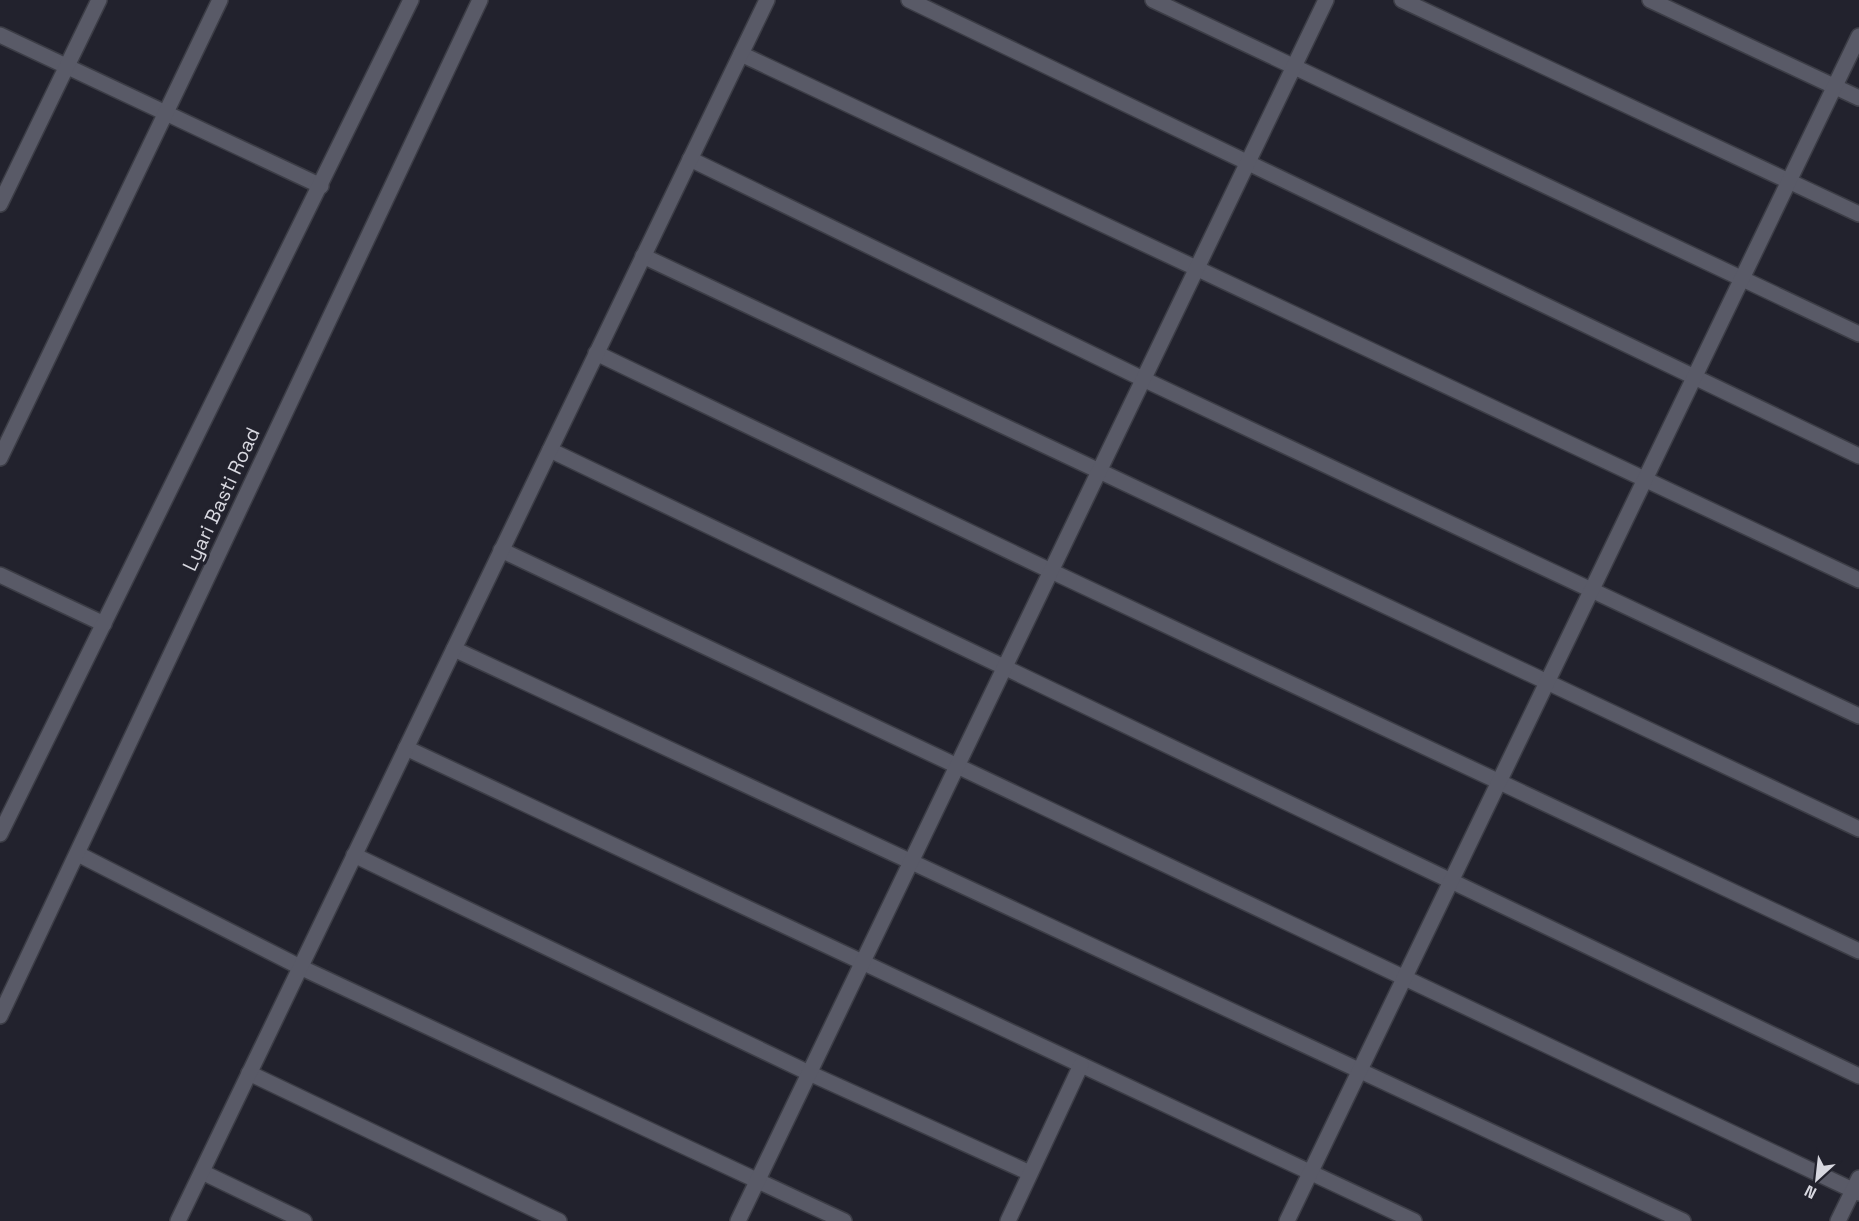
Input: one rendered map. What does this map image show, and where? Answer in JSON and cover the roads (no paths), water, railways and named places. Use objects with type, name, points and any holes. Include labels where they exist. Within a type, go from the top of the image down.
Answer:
[{"type":"street","points":[[0,204],[99,0]]},
{"type":"street","points":[[0,458],[220,0]]},
{"type":"street","points":[[0,834],[411,0]]},
{"type":"street","name":"Lyari Basti Road","points":[[0,1016],[480,0]]},
{"type":"street","points":[[178,1221],[767,0]]},
{"type":"street","points":[[909,0],[1859,456]]},
{"type":"street","points":[[1154,0],[1293,68],[1859,334]]},
{"type":"street","points":[[738,1221],[1326,0]]},
{"type":"street","points":[[1402,0],[1859,214]]},
{"type":"street","points":[[1650,0],[1859,98]]},
{"type":"street","points":[[0,34],[321,186]]},
{"type":"street","points":[[1287,1221],[1859,36]]},
{"type":"street","points":[[741,54],[1859,580]]},
{"type":"street","points":[[690,159],[1143,380],[1859,716]]},
{"type":"street","points":[[643,256],[1859,829]]},
{"type":"street","points":[[596,353],[1051,571],[1859,951]]},
{"type":"street","points":[[550,450],[1859,1076]]},
{"type":"street","points":[[501,550],[1404,978],[1857,1187],[1838,1221]]},
{"type":"street","points":[[0,575],[104,624]]},
{"type":"street","points":[[454,649],[1683,1221]]},
{"type":"street","points":[[406,748],[1414,1221]]},
{"type":"street","points":[[78,854],[300,967],[844,1221]]},
{"type":"street","points":[[354,855],[809,1073],[1030,1173]]},
{"type":"street","points":[[1008,1221],[1081,1065]]},
{"type":"street","points":[[249,1073],[559,1221]]},
{"type":"street","points":[[202,1172],[304,1221]]}]
